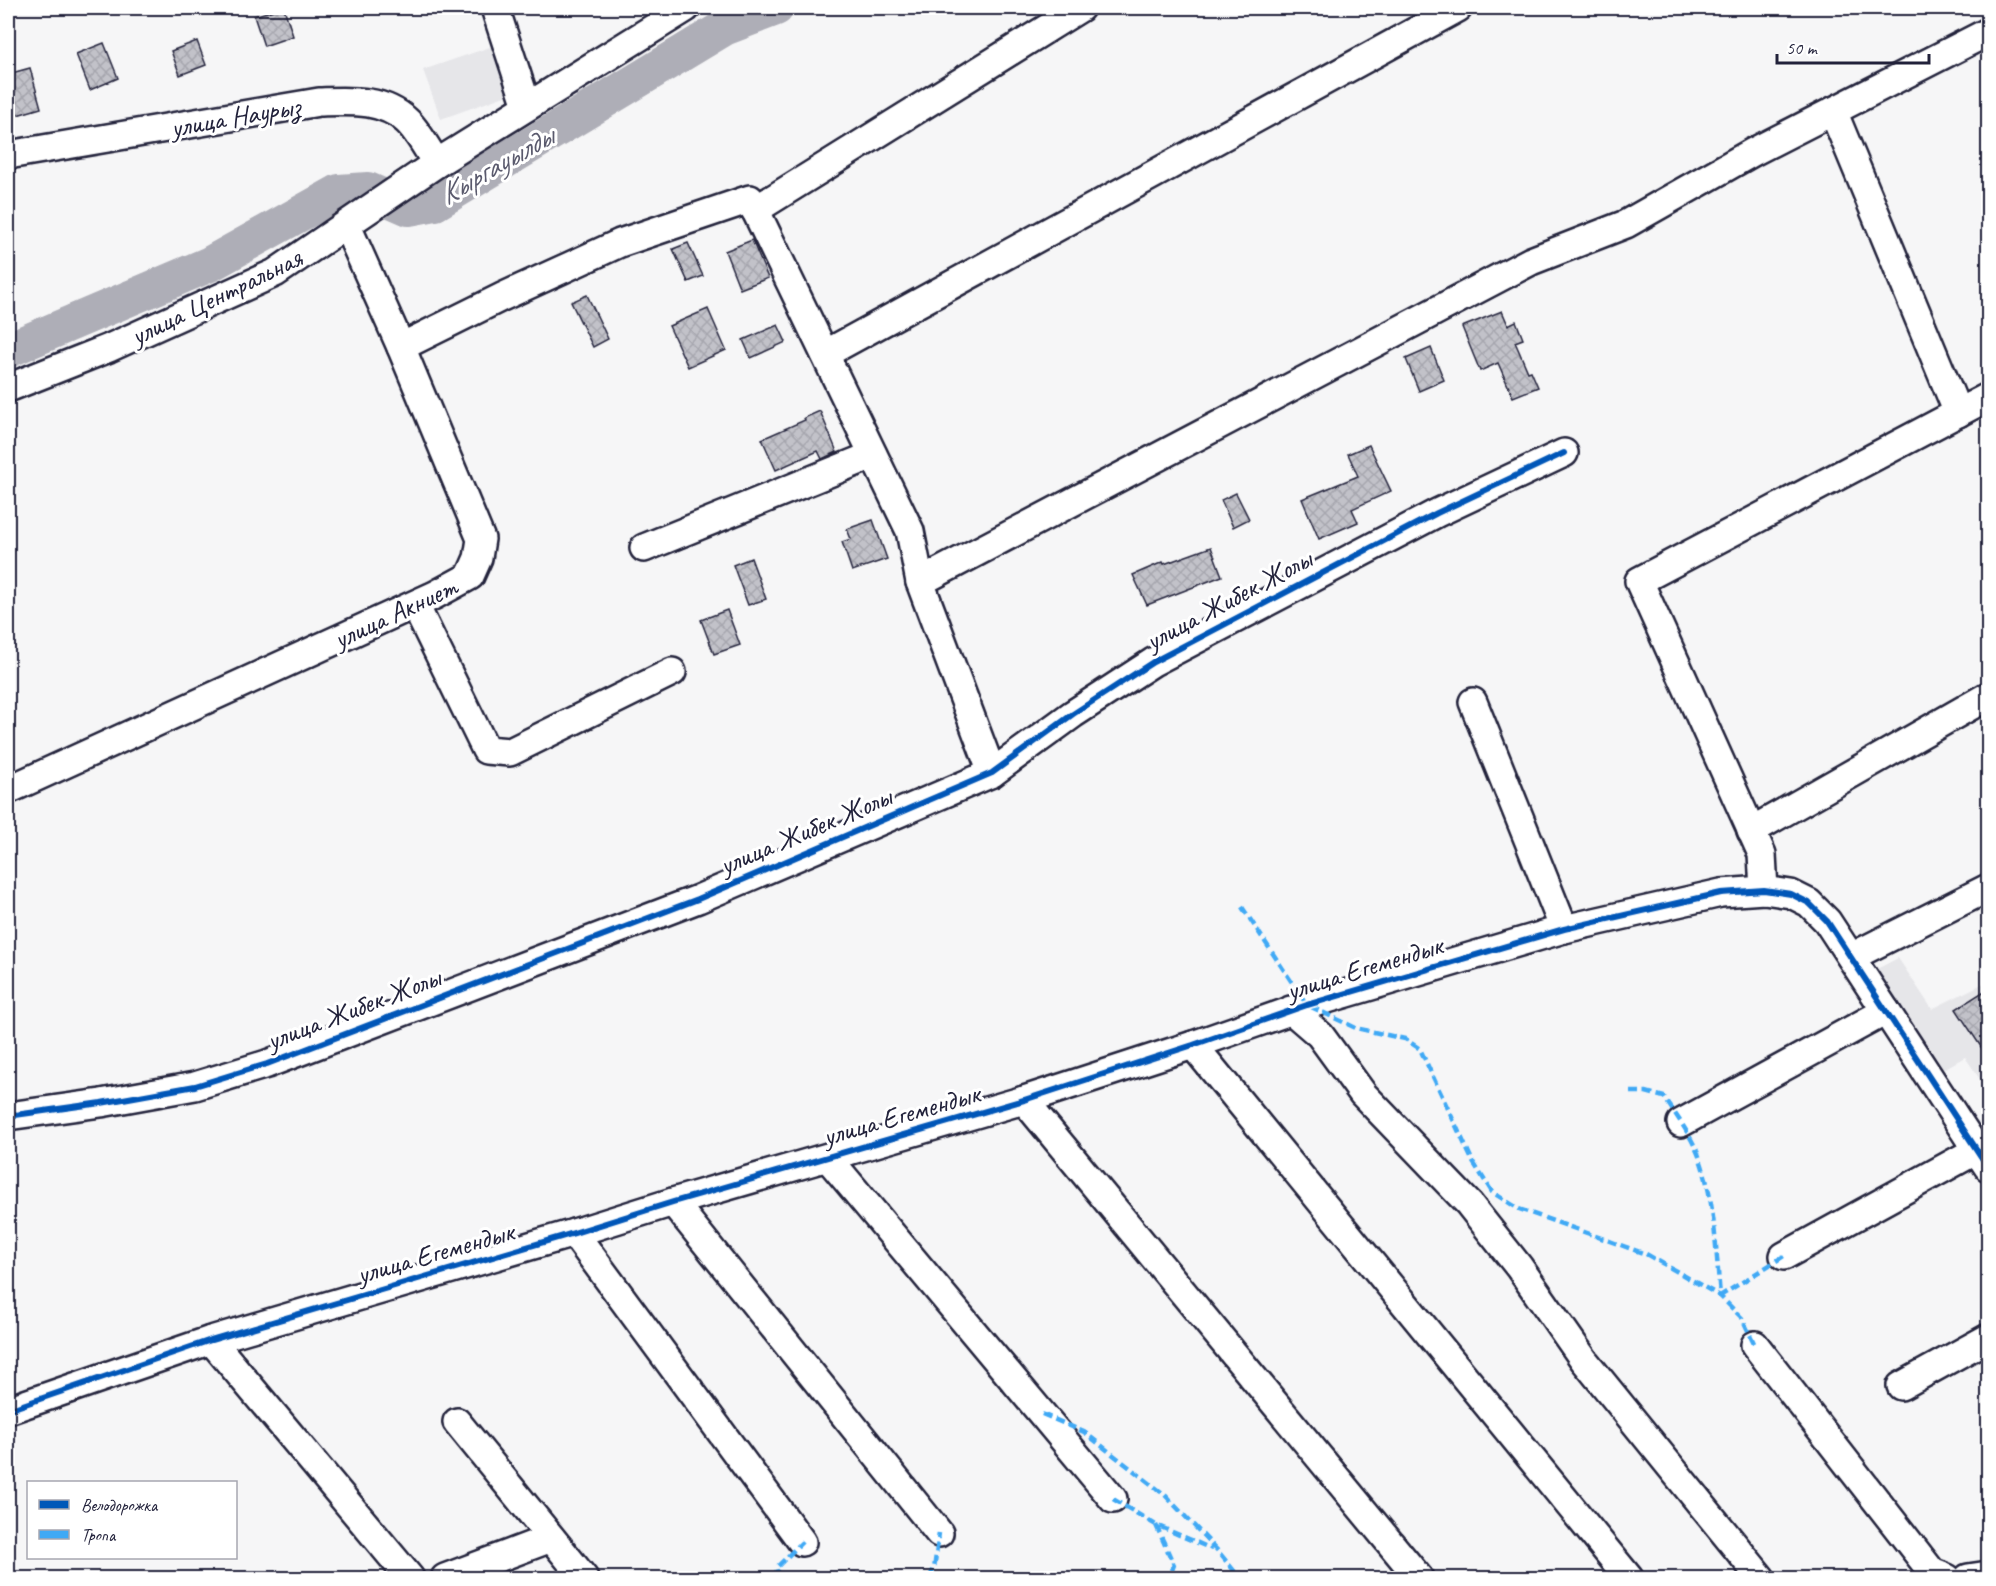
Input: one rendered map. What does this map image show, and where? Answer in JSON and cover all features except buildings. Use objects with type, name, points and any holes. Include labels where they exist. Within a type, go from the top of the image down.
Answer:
[{"type":"street","points":[[495,8],[527,106]]},
{"type":"street","name":"улица Центральная","points":[[8,388],[110,348],[275,273],[437,163],[686,8]]},
{"type":"street","points":[[755,210],[1080,8]]},
{"type":"street","points":[[825,354],[1458,8]]},
{"type":"street","points":[[920,582],[1531,261],[1626,224],[1753,152],[1989,32]]},
{"type":"street","name":"улица Наурыз","points":[[8,154],[319,102],[358,100],[385,107],[408,121],[437,163]]},
{"type":"street","points":[[1833,111],[1958,413]]},
{"type":"street","points":[[402,347],[502,297],[620,243],[750,199],[910,531],[920,582],[992,773]]},
{"type":"street","name":"улица Акниет","points":[[8,789],[415,605],[470,576],[478,558],[481,539],[402,347],[357,218]]},
{"type":"street","points":[[1764,890],[1762,854],[1639,581],[1989,397]]},
{"type":"street","name":"улица Жибек Жолы","points":[[8,1116],[101,1103],[195,1086],[267,1064],[698,898],[992,773],[1073,714],[1153,662],[1427,519],[1564,453]]},
{"type":"street","points":[[644,548],[873,455]]},
{"type":"street","points":[[415,605],[486,750],[510,752],[672,672]]},
{"type":"street","points":[[1751,831],[1989,696]]},
{"type":"street","points":[[1473,702],[1564,929]]},
{"type":"street","points":[[1784,1256],[1983,1159],[1851,957],[1989,888]]},
{"type":"street","name":"улица Егемендык","points":[[8,1410],[211,1340],[1024,1100],[1291,1010],[1564,929],[1721,893],[1764,890],[1791,894],[1809,903],[1827,921],[1851,957]]},
{"type":"street","points":[[1291,1010],[1320,1035],[1363,1094],[1469,1204],[1519,1268],[1584,1360],[1761,1578]]},
{"type":"street","points":[[1682,1123],[1886,1011]]},
{"type":"street","points":[[1192,1045],[1629,1578]]},
{"type":"street","points":[[1024,1100],[1419,1578]]},
{"type":"street","points":[[828,1158],[1113,1499]]},
{"type":"street","points":[[673,1202],[939,1533]]},
{"type":"street","points":[[574,1233],[802,1542]]},
{"type":"street","points":[[1901,1386],[1989,1338]]},
{"type":"street","points":[[211,1340],[410,1578]]},
{"type":"street","points":[[1755,1345],[1932,1572],[1947,1578]]},
{"type":"street","points":[[457,1422],[584,1578]]},
{"type":"street","points":[[445,1578],[551,1538]]},
{"type":"street","points":[[1968,1578],[1989,1575]]},
{"type":"shaded area","points":[[493,46],[513,93],[441,119],[423,70]]},
{"type":"shaded area","points":[[1898,958],[1932,1009],[1988,981],[1988,1091],[1965,1057],[1940,1071],[1875,970]]},
{"type":"waterway","name":"Кыргауылды","points":[[8,350],[210,264],[339,192],[368,190],[409,208],[435,203],[724,28],[776,8]]},
{"type":"marked path","points":[[1242,907],[1307,1005],[1356,1028],[1405,1039],[1420,1049],[1473,1162],[1492,1192],[1519,1209],[1646,1254],[1720,1296],[1742,1318],[1755,1345]]},
{"type":"marked path","points":[[1631,1092],[1646,1092],[1664,1097],[1685,1128],[1698,1153],[1706,1178],[1712,1211],[1720,1296],[1784,1256]]},
{"type":"marked path","points":[[1042,1414],[1084,1432],[1165,1495],[1240,1578]]},
{"type":"marked path","points":[[1113,1499],[1156,1525],[1212,1549]]},
{"type":"marked path","points":[[1156,1525],[1174,1565],[1169,1578]]},
{"type":"marked path","points":[[929,1578],[934,1569],[939,1533]]},
{"type":"marked path","points":[[779,1578],[776,1568],[802,1542]]},
{"type":"cycle path","points":[[8,1116],[101,1103],[195,1086],[267,1064],[698,899],[992,773],[1073,714],[1153,662],[1437,513],[1564,453]]},
{"type":"cycle path","points":[[8,1410],[211,1340],[1024,1100],[1307,1005],[1564,929],[1721,893],[1764,890],[1791,894],[1809,903],[1827,921],[1988,1167]]}]
